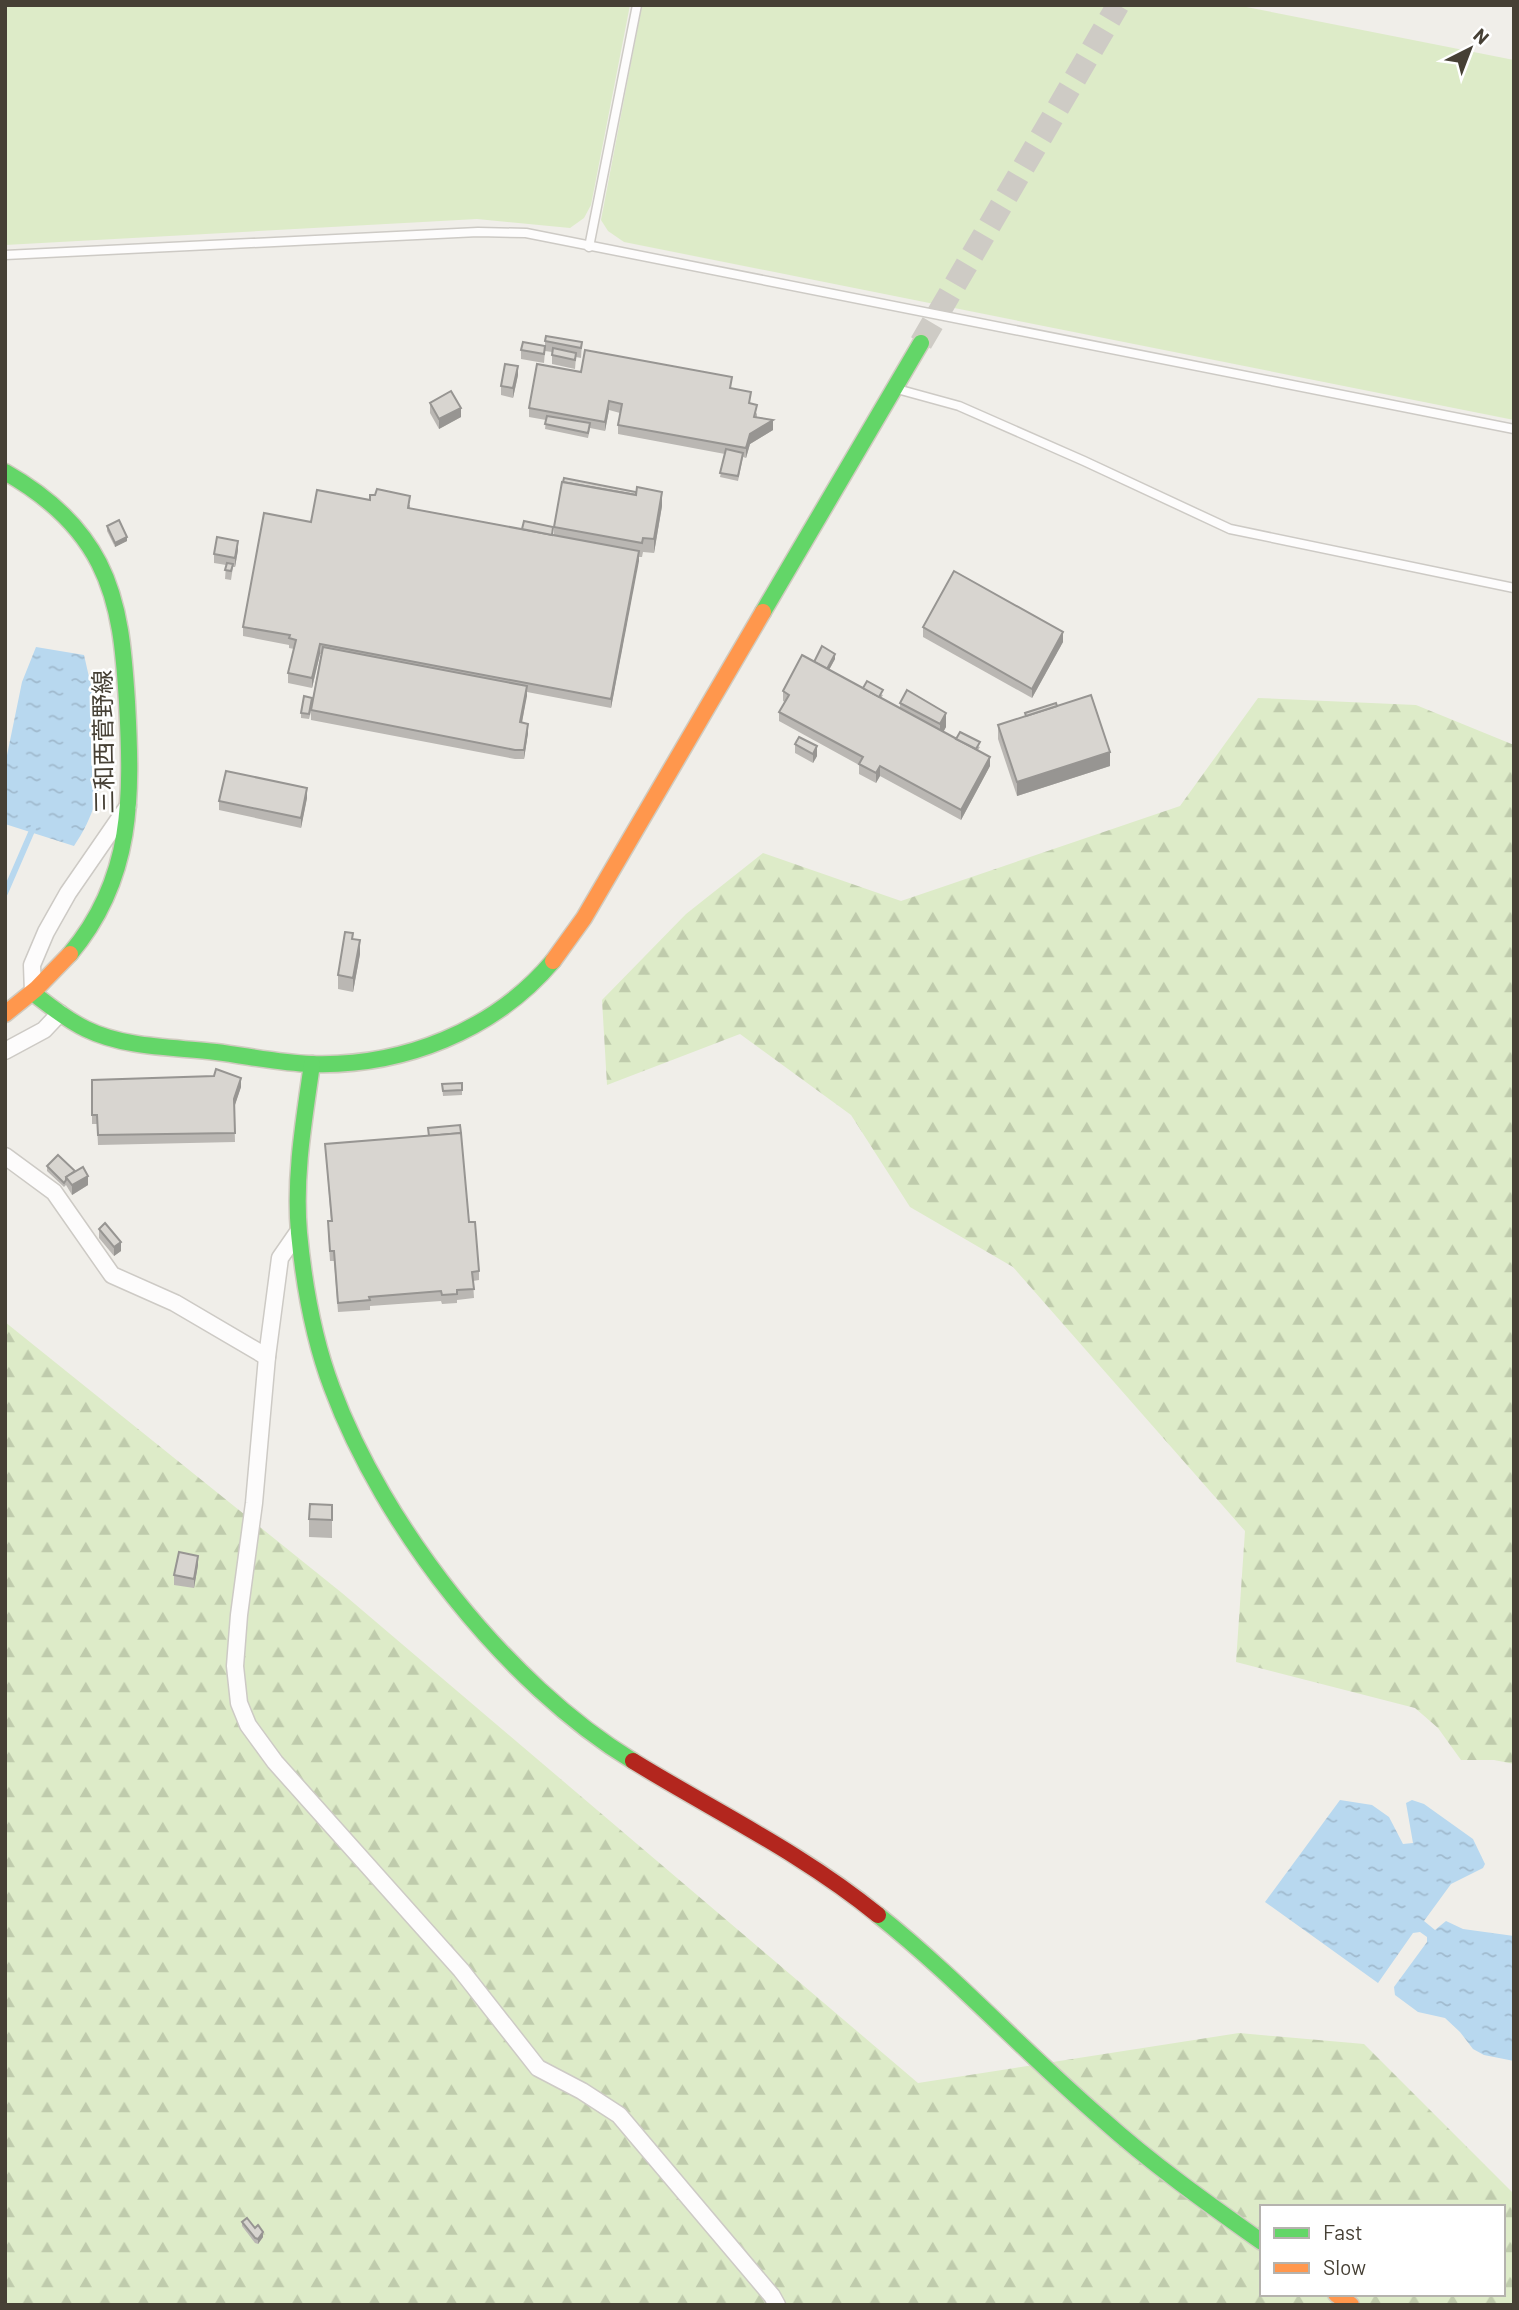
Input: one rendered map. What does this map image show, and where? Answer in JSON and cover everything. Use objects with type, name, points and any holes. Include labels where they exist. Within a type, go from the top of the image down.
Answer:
[{"type":"street","points":[[131,802],[68,893],[46,932],[32,965],[33,993],[60,1013],[95,1033],[130,1041],[312,1064],[364,1062],[412,1052],[474,1026],[502,1008],[531,984],[563,950],[584,918],[921,343]]},
{"type":"street","name":"三和西菅野線","points":[[5,472],[30,486],[64,513],[88,544],[106,577],[117,610],[123,641],[131,802],[120,864],[107,897],[88,929],[65,960],[33,993],[5,1014]]},
{"type":"street","points":[[5,1051],[44,1030],[60,1013]]},
{"type":"street","points":[[312,1064],[300,1149],[298,1231],[310,1312],[325,1372],[347,1431],[391,1510],[485,1634],[523,1677],[563,1713],[597,1738],[794,1853],[836,1881],[880,1916],[1100,2118],[1153,2162],[1260,2241]]},
{"type":"street","points":[[5,1156],[54,1192],[112,1275],[175,1303],[267,1357]]},
{"type":"street","points":[[298,1231],[280,1258],[267,1357],[254,1503],[239,1615],[235,1666],[239,1703],[248,1725],[275,1762],[461,1970],[538,2068],[620,2115],[777,2305]]},
{"type":"lane","points":[[589,247],[637,5]]},
{"type":"lane","points":[[5,255],[478,232],[526,233],[1514,429]]},
{"type":"lane","points":[[894,389],[960,406],[1230,529],[1514,588]]},
{"type":"green space","points":[[5,5],[630,5],[591,205],[584,218],[570,228],[477,219],[5,245]]},
{"type":"green space","points":[[642,5],[1236,5],[1514,60],[1514,420],[624,242],[608,231],[601,220]]},
{"type":"green space","points":[[1258,698],[1416,705],[1514,745],[1514,1764],[1494,1760],[1461,1760],[1438,1728],[1415,1708],[1236,1662],[1245,1531],[1013,1267],[910,1207],[851,1115],[740,1034],[607,1085],[602,1000],[686,914],[763,853],[901,901],[1180,806]]},
{"type":"green space","points":[[5,1322],[342,1593],[918,2083],[1239,2033],[1364,2044],[1514,2194],[1514,2305],[5,2305]]},
{"type":"water","points":[[36,647],[84,655],[95,706],[102,753],[101,776],[88,822],[74,846],[5,824],[5,765],[22,682]]},
{"type":"water","points":[[1340,1800],[1372,1805],[1389,1817],[1403,1844],[1413,1843],[1406,1803],[1412,1800],[1424,1804],[1473,1839],[1485,1864],[1483,1868],[1451,1884],[1424,1921],[1435,1930],[1446,1921],[1463,1929],[1514,1936],[1514,2061],[1484,2055],[1473,2049],[1445,2018],[1418,2012],[1395,1995],[1394,1987],[1427,1942],[1427,1937],[1420,1932],[1413,1933],[1378,1983],[1265,1902]]},
{"type":"building","points":[[546,336],[582,342],[581,348],[545,341]]},
{"type":"building","points":[[523,342],[545,346],[544,354],[521,350]]},
{"type":"building","points":[[553,348],[576,353],[575,360],[552,355]]},
{"type":"building","points":[[585,350],[732,377],[730,388],[751,392],[749,403],[757,405],[754,417],[773,420],[750,434],[746,448],[618,425],[622,404],[609,401],[605,422],[529,408],[537,364],[581,372]]},
{"type":"building","points":[[505,364],[518,366],[513,388],[501,386]]},
{"type":"building","points":[[451,391],[461,408],[439,419],[430,403]]},
{"type":"building","points":[[547,416],[590,423],[588,433],[545,424]]},
{"type":"building","points":[[726,449],[743,453],[738,476],[720,473]]},
{"type":"building","points":[[564,478],[636,492],[636,495],[563,482]]},
{"type":"building","points":[[562,482],[636,495],[637,487],[662,492],[654,539],[643,538],[642,543],[554,527]]},
{"type":"building","points":[[377,489],[410,496],[408,508],[639,551],[611,699],[320,644],[312,678],[288,673],[296,640],[289,638],[290,635],[243,627],[264,513],[311,522],[317,490],[370,500],[370,495],[375,495]]},
{"type":"building","points":[[119,520],[127,537],[115,543],[107,526]]},
{"type":"building","points":[[524,521],[553,527],[552,535],[522,529]]},
{"type":"building","points":[[217,537],[238,541],[235,558],[214,554]]},
{"type":"building","points":[[227,563],[233,564],[231,571],[225,570]]},
{"type":"building","points":[[954,571],[1063,632],[1032,689],[923,627]]},
{"type":"building","points":[[822,646],[835,654],[827,669],[814,662]]},
{"type":"building","points":[[323,647],[527,686],[520,722],[528,724],[524,750],[311,710]]},
{"type":"building","points":[[802,655],[990,757],[961,810],[880,766],[876,773],[859,764],[863,757],[779,712],[789,695],[783,691]]},
{"type":"building","points":[[867,681],[883,690],[879,697],[863,688]]},
{"type":"building","points":[[907,690],[946,713],[940,724],[900,703]]},
{"type":"building","points":[[1091,695],[1110,752],[1017,782],[998,725]]},
{"type":"building","points":[[304,696],[312,698],[309,714],[301,713]]},
{"type":"building","points":[[1056,703],[1057,706],[1026,716],[1025,713]]},
{"type":"building","points":[[960,732],[980,742],[976,749],[956,739]]},
{"type":"building","points":[[799,737],[817,746],[813,754],[795,744]]},
{"type":"building","points":[[226,771],[307,788],[301,818],[219,801]]},
{"type":"building","points":[[345,932],[353,933],[352,939],[360,940],[353,978],[338,975]]},
{"type":"building","points":[[216,1069],[241,1078],[234,1099],[235,1133],[98,1135],[97,1115],[92,1115],[92,1080],[214,1076]]},
{"type":"building","points":[[462,1083],[462,1090],[443,1091],[442,1084]]},
{"type":"building","points":[[460,1125],[461,1133],[429,1136],[428,1128]]},
{"type":"building","points":[[461,1133],[469,1222],[475,1222],[479,1271],[472,1272],[474,1289],[457,1290],[457,1294],[442,1295],[441,1291],[369,1297],[370,1300],[338,1303],[334,1251],[330,1251],[328,1221],[332,1221],[325,1144]]},
{"type":"building","points":[[58,1155],[75,1171],[66,1177],[64,1183],[47,1166]]},
{"type":"building","points":[[83,1167],[88,1176],[72,1185],[66,1177]]},
{"type":"building","points":[[105,1223],[121,1242],[114,1247],[99,1229]]},
{"type":"building","points":[[310,1504],[332,1505],[332,1520],[309,1519]]},
{"type":"building","points":[[179,1552],[198,1556],[194,1579],[174,1575]]},
{"type":"building","points":[[247,2218],[255,2228],[258,2225],[263,2232],[258,2239],[242,2222]]},
{"type":"waterway","points":[[5,893],[34,826]]},
{"type":"tunnel","points":[[921,343],[1118,5]]},
{"type":"traffic: fast","points":[[763,612],[921,343]]},
{"type":"traffic: fast","points":[[5,472],[59,510],[91,548],[112,596],[123,649],[129,770],[124,835],[107,896],[91,925],[70,954]]},
{"type":"traffic: fast","points":[[33,993],[79,1025],[117,1040],[288,1062],[345,1063],[379,1059],[444,1040],[503,1007],[529,986],[553,961]]},
{"type":"traffic: fast","points":[[312,1064],[299,1169],[301,1253],[310,1311],[320,1350],[332,1388],[354,1440],[383,1494],[416,1546],[495,1646],[540,1690],[586,1729],[633,1761]]},
{"type":"traffic: fast","points":[[878,1915],[936,1964],[1121,2136],[1260,2241]]},
{"type":"traffic: slow","points":[[553,961],[584,918],[763,612]]},
{"type":"traffic: slow","points":[[5,1014],[36,989],[70,954]]},
{"type":"traffic: slow","points":[[1339,2296],[1351,2305]]},
{"type":"traffic: jam","points":[[633,1761],[789,1852],[878,1915]]}]
